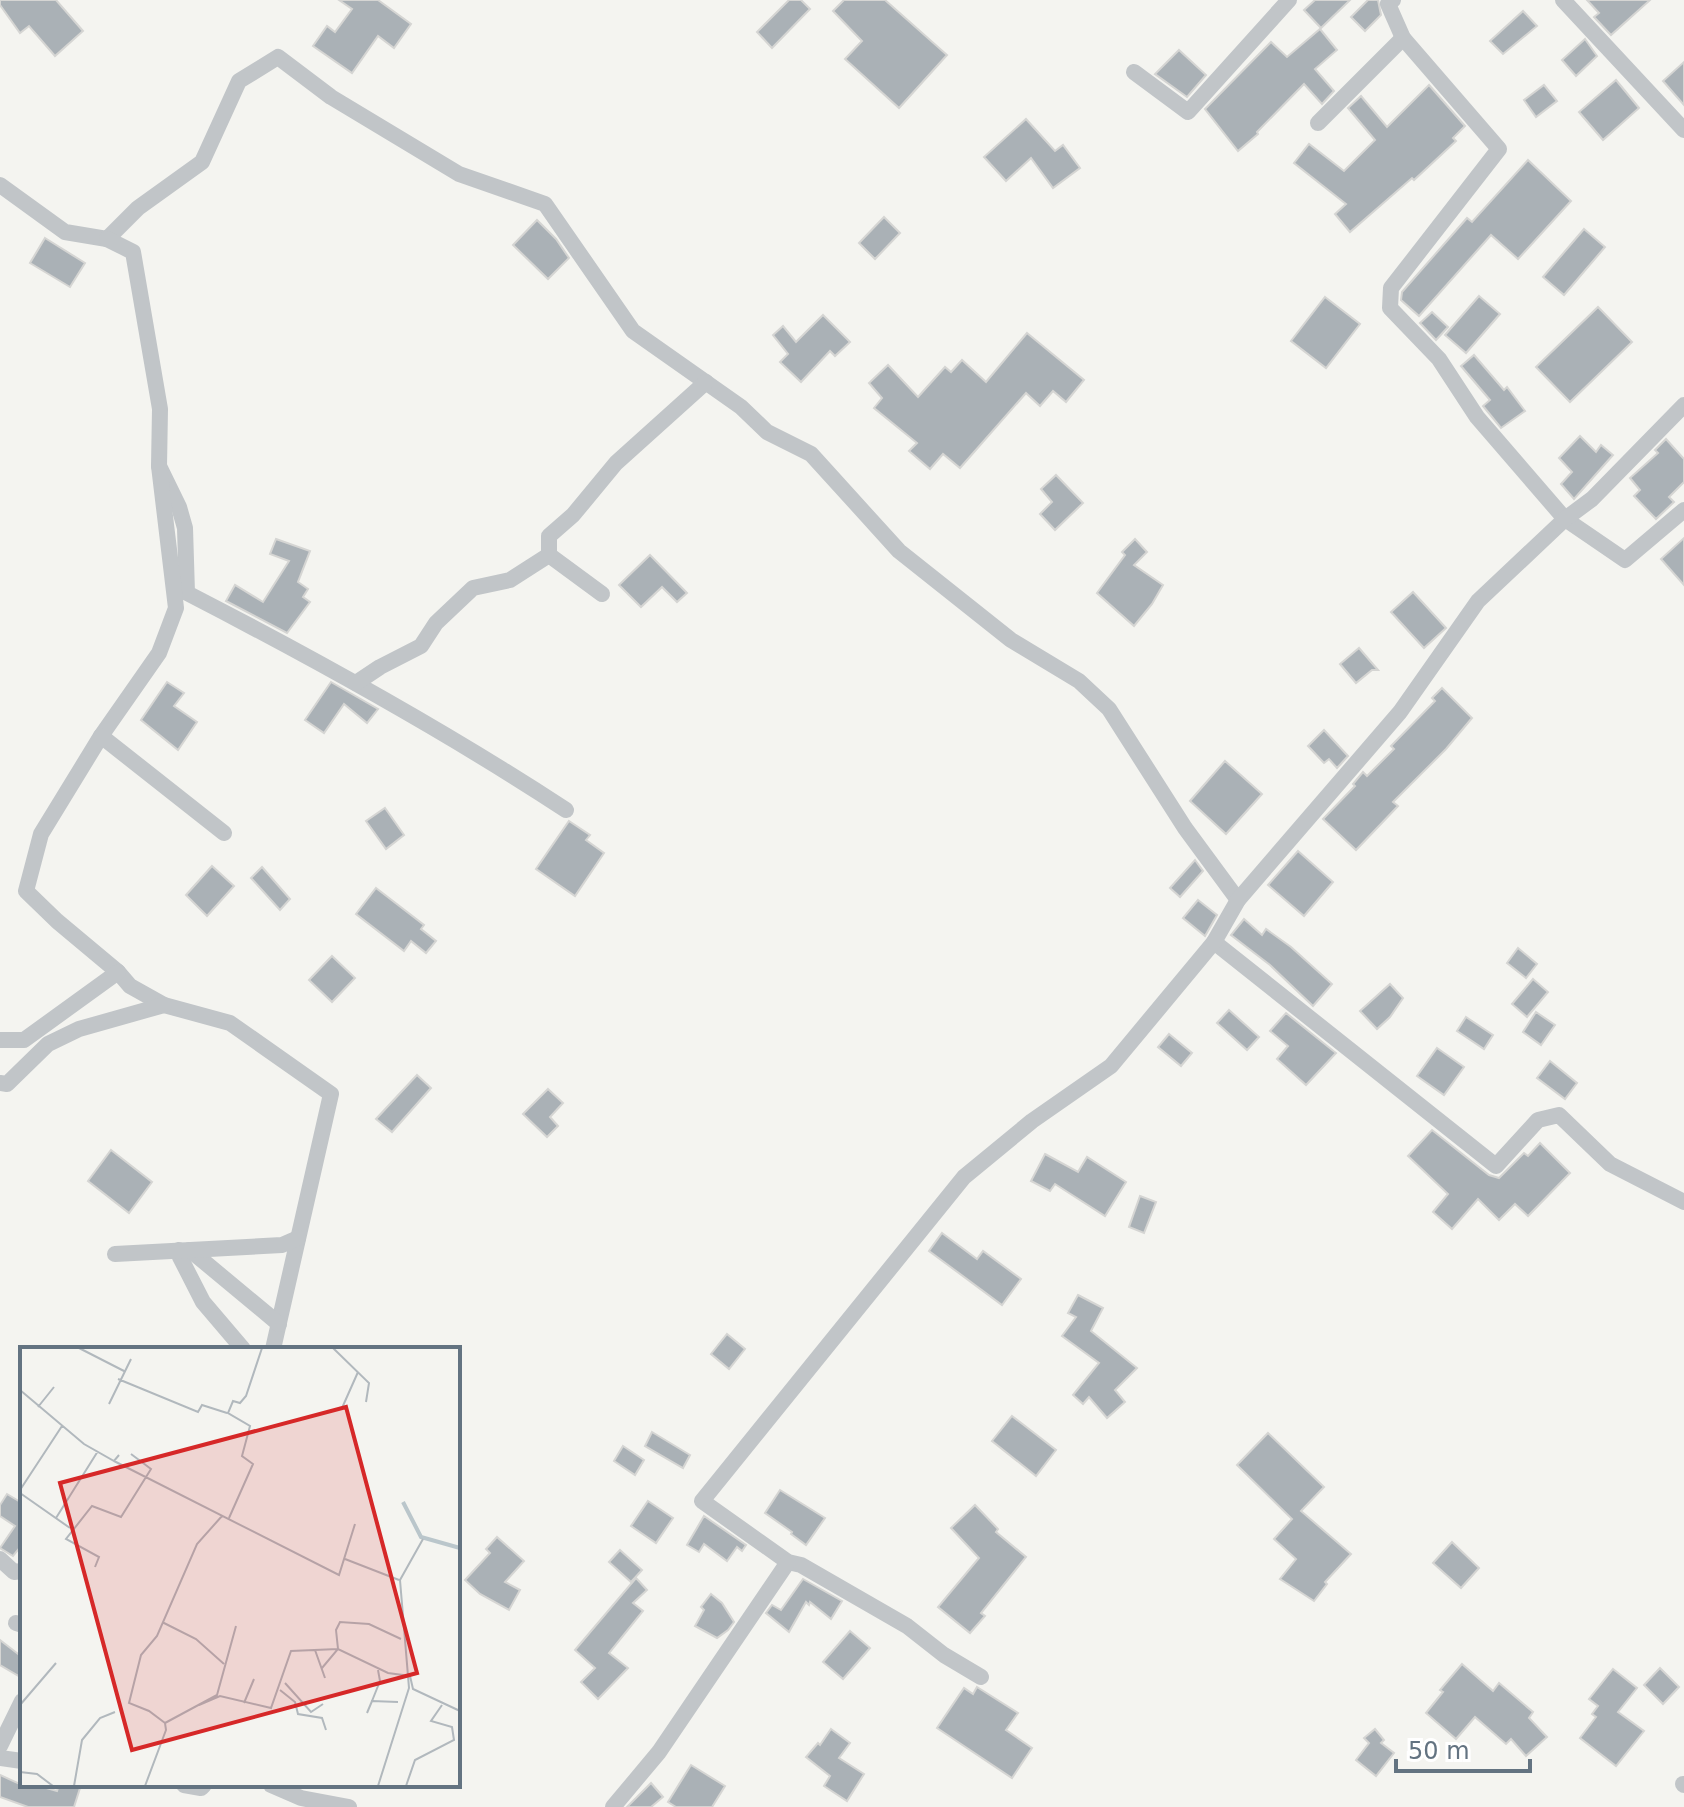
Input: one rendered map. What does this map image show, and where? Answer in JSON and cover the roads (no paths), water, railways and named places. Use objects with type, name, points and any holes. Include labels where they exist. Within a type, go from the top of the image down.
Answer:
[{"type":"street","points":[[1134,72],[1188,112],[1289,0]]},
{"type":"street","points":[[1393,0],[1388,4],[1403,38],[1499,149],[1391,288],[1390,308],[1439,359],[1477,417],[1565,519],[1625,560],[1684,510]]},
{"type":"street","points":[[1563,0],[1684,130]]},
{"type":"street","points":[[1318,123],[1403,38]]},
{"type":"street","points":[[107,239],[138,208],[202,162],[239,81],[278,57],[331,97],[459,174],[545,204],[633,331],[741,407],[767,432],[811,454],[899,551],[1011,640],[1079,681],[1109,709],[1185,828],[1238,900]]},
{"type":"street","points":[[0,185],[65,232],[107,239],[133,252],[160,409],[159,466],[176,608],[159,653],[101,736],[41,834],[26,891],[130,986],[164,1005],[230,1023],[331,1094],[273,1347]]},
{"type":"street","points":[[549,555],[549,536],[573,515],[616,463],[706,382]]},
{"type":"street","points":[[981,1677],[944,1655],[907,1626],[801,1565],[788,1562],[702,1501],[964,1177],[1032,1121],[1111,1066],[1214,942],[1238,900],[1400,712],[1478,601],[1565,519],[1592,499],[1684,405]]},
{"type":"street","points":[[159,466],[179,507],[185,528],[187,593],[435,728],[566,810]]},
{"type":"street","points":[[549,555],[602,594]]},
{"type":"street","points":[[356,683],[421,646],[436,623],[473,588],[510,580],[549,555]]},
{"type":"street","points":[[101,736],[224,833]]},
{"type":"street","points":[[1214,942],[1496,1166],[1538,1120],[1559,1115],[1610,1164],[1684,1202]]},
{"type":"street","points":[[0,1040],[24,1040],[118,972]]},
{"type":"street","points":[[0,1083],[7,1084],[48,1044],[79,1029],[164,1005]]},
{"type":"street","points":[[115,1254],[282,1245],[298,1238]]},
{"type":"street","points":[[184,1250],[279,1324]]},
{"type":"street","points":[[184,1250],[180,1257],[203,1302],[241,1347]]},
{"type":"street","points":[[0,1559],[14,1572],[20,1571]]},
{"type":"street","points":[[613,1807],[659,1752],[788,1562]]},
{"type":"street","points":[[0,1746],[20,1705]]},
{"type":"street","points":[[0,1758],[20,1761]]},
{"type":"street","points":[[276,1787],[301,1798],[349,1807]]}]
